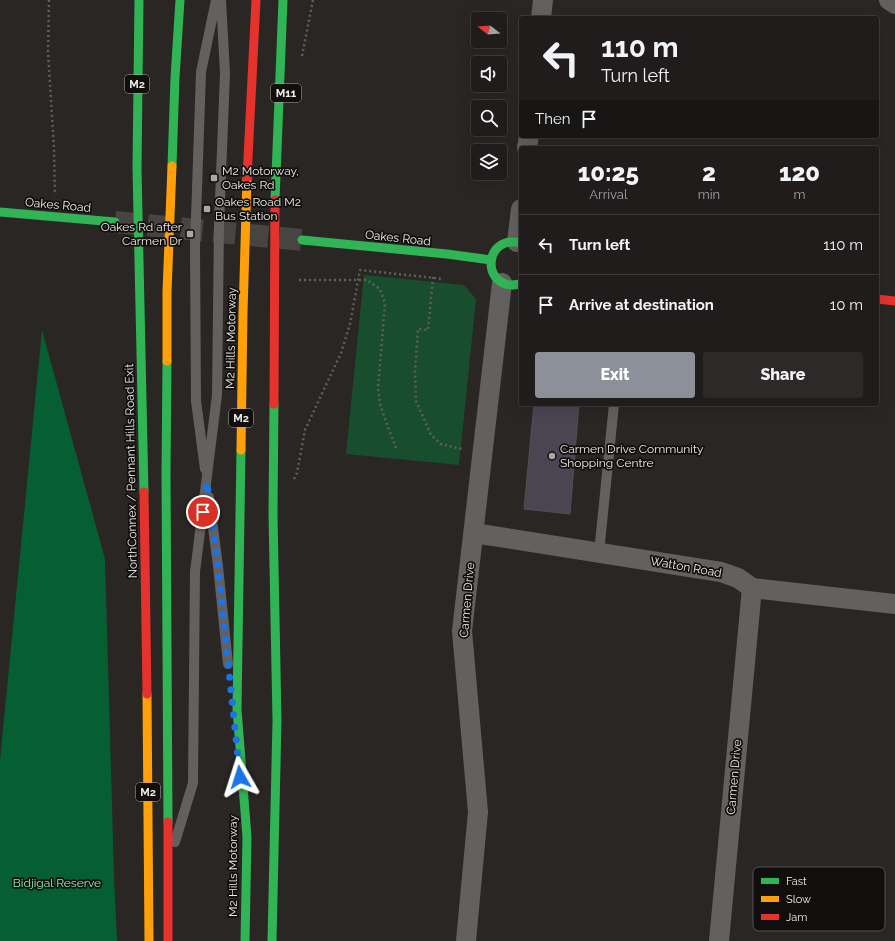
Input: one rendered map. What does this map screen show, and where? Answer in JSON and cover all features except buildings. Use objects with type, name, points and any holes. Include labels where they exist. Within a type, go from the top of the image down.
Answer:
[{"type":"main road","name":"NorthConnex / Pennant Hills Road Exit","points":[[139,0],[137,168],[147,635],[149,941]]},
{"type":"main road","name":"M2","points":[[168,941],[166,292],[174,78],[180,0]]},
{"type":"main road","name":"M2 Hills Motorway","points":[[245,941],[247,837],[236,709],[243,313],[249,132],[256,0]]},
{"type":"main road","points":[[272,941],[277,721],[273,514],[275,186],[283,0]]},
{"type":"main road","name":"M11","points":[[275,186],[283,124],[290,42]]},
{"type":"main road","name":"Oakes Road","points":[[0,212],[115,222]]},
{"type":"main road","name":"Oakes Road","points":[[302,240],[447,254],[491,260]]},
{"type":"main road","points":[[512,284],[498,281],[491,268],[491,260],[492,255],[500,245],[506,243],[519,243]]},
{"type":"main road","points":[[879,299],[895,301]]},
{"type":"street","points":[[541,16],[543,0]]},
{"type":"street","points":[[889,0],[895,4]]},
{"type":"street","name":"Carmen Drive","points":[[466,941],[478,812],[462,631],[474,533],[512,284]]},
{"type":"street","name":"Watton Road","points":[[474,533],[721,572],[738,578],[752,588],[895,604]]},
{"type":"street","name":"Carmen Drive","points":[[719,941],[752,588]]},
{"type":"lane","name":"M2","points":[[216,0],[201,72],[195,240],[196,401],[219,574],[247,837]]},
{"type":"lane","name":"M2","points":[[168,867],[193,783],[195,572],[217,395],[219,226],[225,73],[221,0]]},
{"type":"lane","points":[[599,553],[614,406]]},
{"type":"path","points":[[48,0],[48,52],[54,148],[55,195]]},
{"type":"path","points":[[293,480],[297,473],[305,430],[341,353],[350,324],[360,270],[444,279]]},
{"type":"path","points":[[433,278],[428,330],[418,329],[415,371],[416,400],[431,435],[442,444],[464,449]]},
{"type":"path","points":[[299,280],[367,280],[380,289],[385,303],[378,388],[380,404],[396,448]]},
{"type":"green space","points":[[364,275],[464,285],[476,299],[459,465],[346,454]]},
{"type":"green space","name":"Bidjigal Reserve","points":[[42,330],[105,559],[117,941],[0,941],[0,760]]},
{"type":"tunnel","points":[[115,222],[302,240]]},
{"type":"traffic: fast","points":[[139,0],[137,168],[144,492]]},
{"type":"traffic: fast","points":[[172,166],[175,78],[180,0]]},
{"type":"traffic: fast","points":[[275,200],[283,0]]},
{"type":"traffic: fast","points":[[0,212],[115,222]]},
{"type":"traffic: fast","points":[[302,240],[447,254],[491,260]]},
{"type":"traffic: fast","points":[[519,243],[509,242],[500,246],[494,252],[491,260],[495,277],[502,283],[512,285],[519,284]]},
{"type":"traffic: fast","points":[[167,361],[166,473],[168,822]]},
{"type":"traffic: fast","points":[[272,941],[277,721],[273,514],[274,404]]},
{"type":"traffic: fast","points":[[241,450],[237,709],[247,837],[245,941]]},
{"type":"traffic: slow","points":[[167,361],[167,292],[172,166]]},
{"type":"traffic: slow","points":[[241,450],[247,178]]},
{"type":"traffic: slow","points":[[147,694],[149,941]]},
{"type":"traffic: jam","points":[[247,178],[256,0]]},
{"type":"traffic: jam","points":[[274,404],[275,200]]},
{"type":"traffic: jam","points":[[879,299],[895,301]]},
{"type":"traffic: jam","points":[[144,492],[147,694]]},
{"type":"traffic: jam","points":[[168,822],[168,941]]},
{"type":"place","name":"M2 Motorway, Oakes Rd","points":[[214,178]]},
{"type":"place","name":"Oakes Road M2 Bus Station","points":[[207,209]]},
{"type":"place","name":"Oakes Rd after Carmen Dr","points":[[190,234]]},
{"type":"place","name":"Carmen Drive Community Shopping Centre","points":[[552,456]]},
{"type":"route","points":[[203,512],[207,482],[218,566],[240,777]]}]
